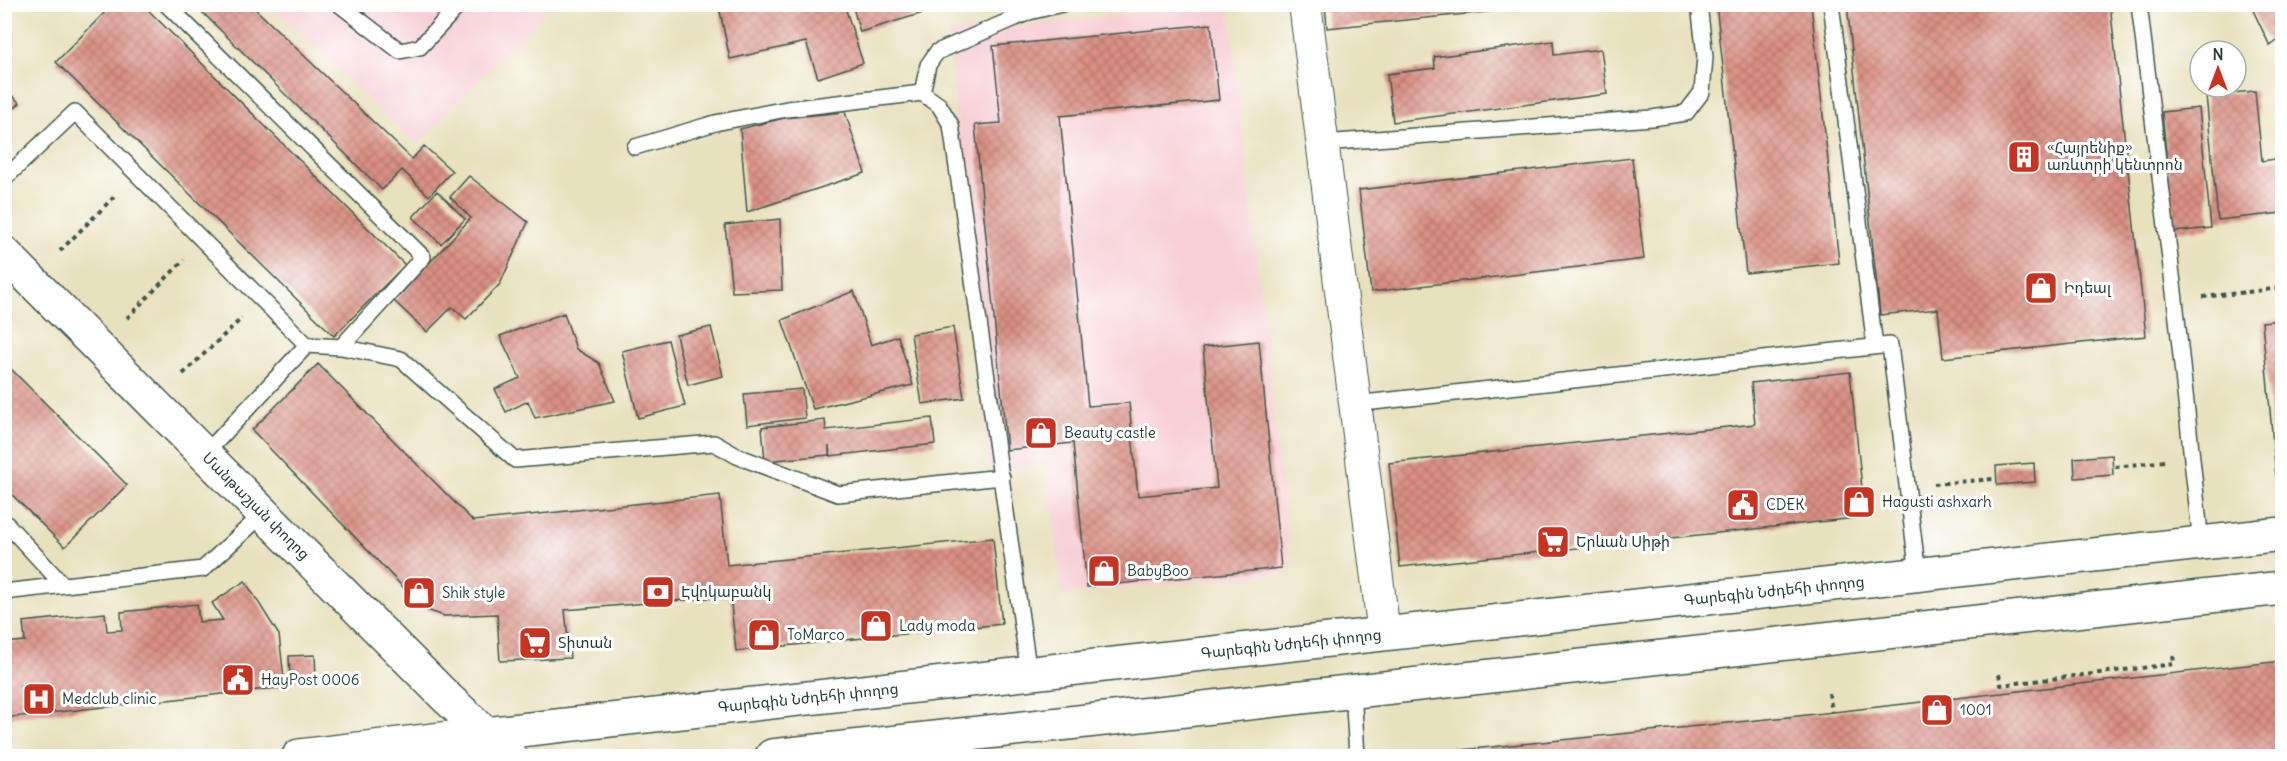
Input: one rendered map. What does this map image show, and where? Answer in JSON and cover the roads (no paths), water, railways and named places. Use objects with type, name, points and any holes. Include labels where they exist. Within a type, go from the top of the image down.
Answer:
[{"type":"main road","name":"Մանթաշյան փողոց","points":[[4,254],[484,734],[510,756]]},
{"type":"main road","name":"Գարեգին Նժդեհի փողոց","points":[[299,756],[2283,534]]},
{"type":"main road","points":[[772,756],[2283,588]]},
{"type":"street","points":[[1305,4],[1384,634]]},
{"type":"lane","points":[[166,4],[423,257],[341,347]]},
{"type":"lane","points":[[339,4],[400,51],[420,47],[460,4]]},
{"type":"lane","points":[[922,93],[928,65],[937,52],[1029,12],[1062,4]]},
{"type":"lane","points":[[1323,143],[1652,118],[1686,113],[1702,92],[1705,57],[1699,4]]},
{"type":"lane","points":[[1831,4],[1875,346]]},
{"type":"lane","points":[[2139,4],[2175,300],[2201,543]]},
{"type":"lane","points":[[635,147],[715,123],[787,109],[922,93],[939,105],[951,125],[1029,674]]},
{"type":"lane","points":[[4,179],[75,112],[307,345],[341,347],[401,360],[515,460],[714,443],[737,456],[838,494],[1002,477]]},
{"type":"lane","points":[[205,454],[307,345]]},
{"type":"lane","points":[[1355,404],[1890,345],[1918,575]]},
{"type":"lane","points":[[4,592],[203,569],[264,513]]},
{"type":"lane","points":[[4,521],[63,585]]},
{"type":"lane","points":[[1353,692],[1357,756]]},
{"type":"place","name":"«Հայրենիք» առևտրի կենտրոն","points":[[2024,157]]},
{"type":"place","name":"Իդեալ","points":[[2041,288]]},
{"type":"place","name":"Beauty castle","points":[[1041,433]]},
{"type":"place","name":"Hagusti ashxarh","points":[[1859,502]]},
{"type":"place","name":"CDEK","points":[[1743,505]]},
{"type":"place","name":"Երևան Սիթի","points":[[1553,542]]},
{"type":"place","name":"BabyBoo","points":[[1104,571]]},
{"type":"place","name":"Էվոկաբանկ","points":[[658,592]]},
{"type":"place","name":"Shik style","points":[[419,593]]},
{"type":"place","name":"Lady moda","points":[[876,626]]},
{"type":"place","name":"ToMarco","points":[[764,635]]},
{"type":"place","name":"Տիտան","points":[[535,643]]},
{"type":"place","name":"HayPost 0006","points":[[238,680]]},
{"type":"place","name":"Medclub clinic","points":[[39,699]]},
{"type":"place","name":"1001","points":[[1937,710]]}]
